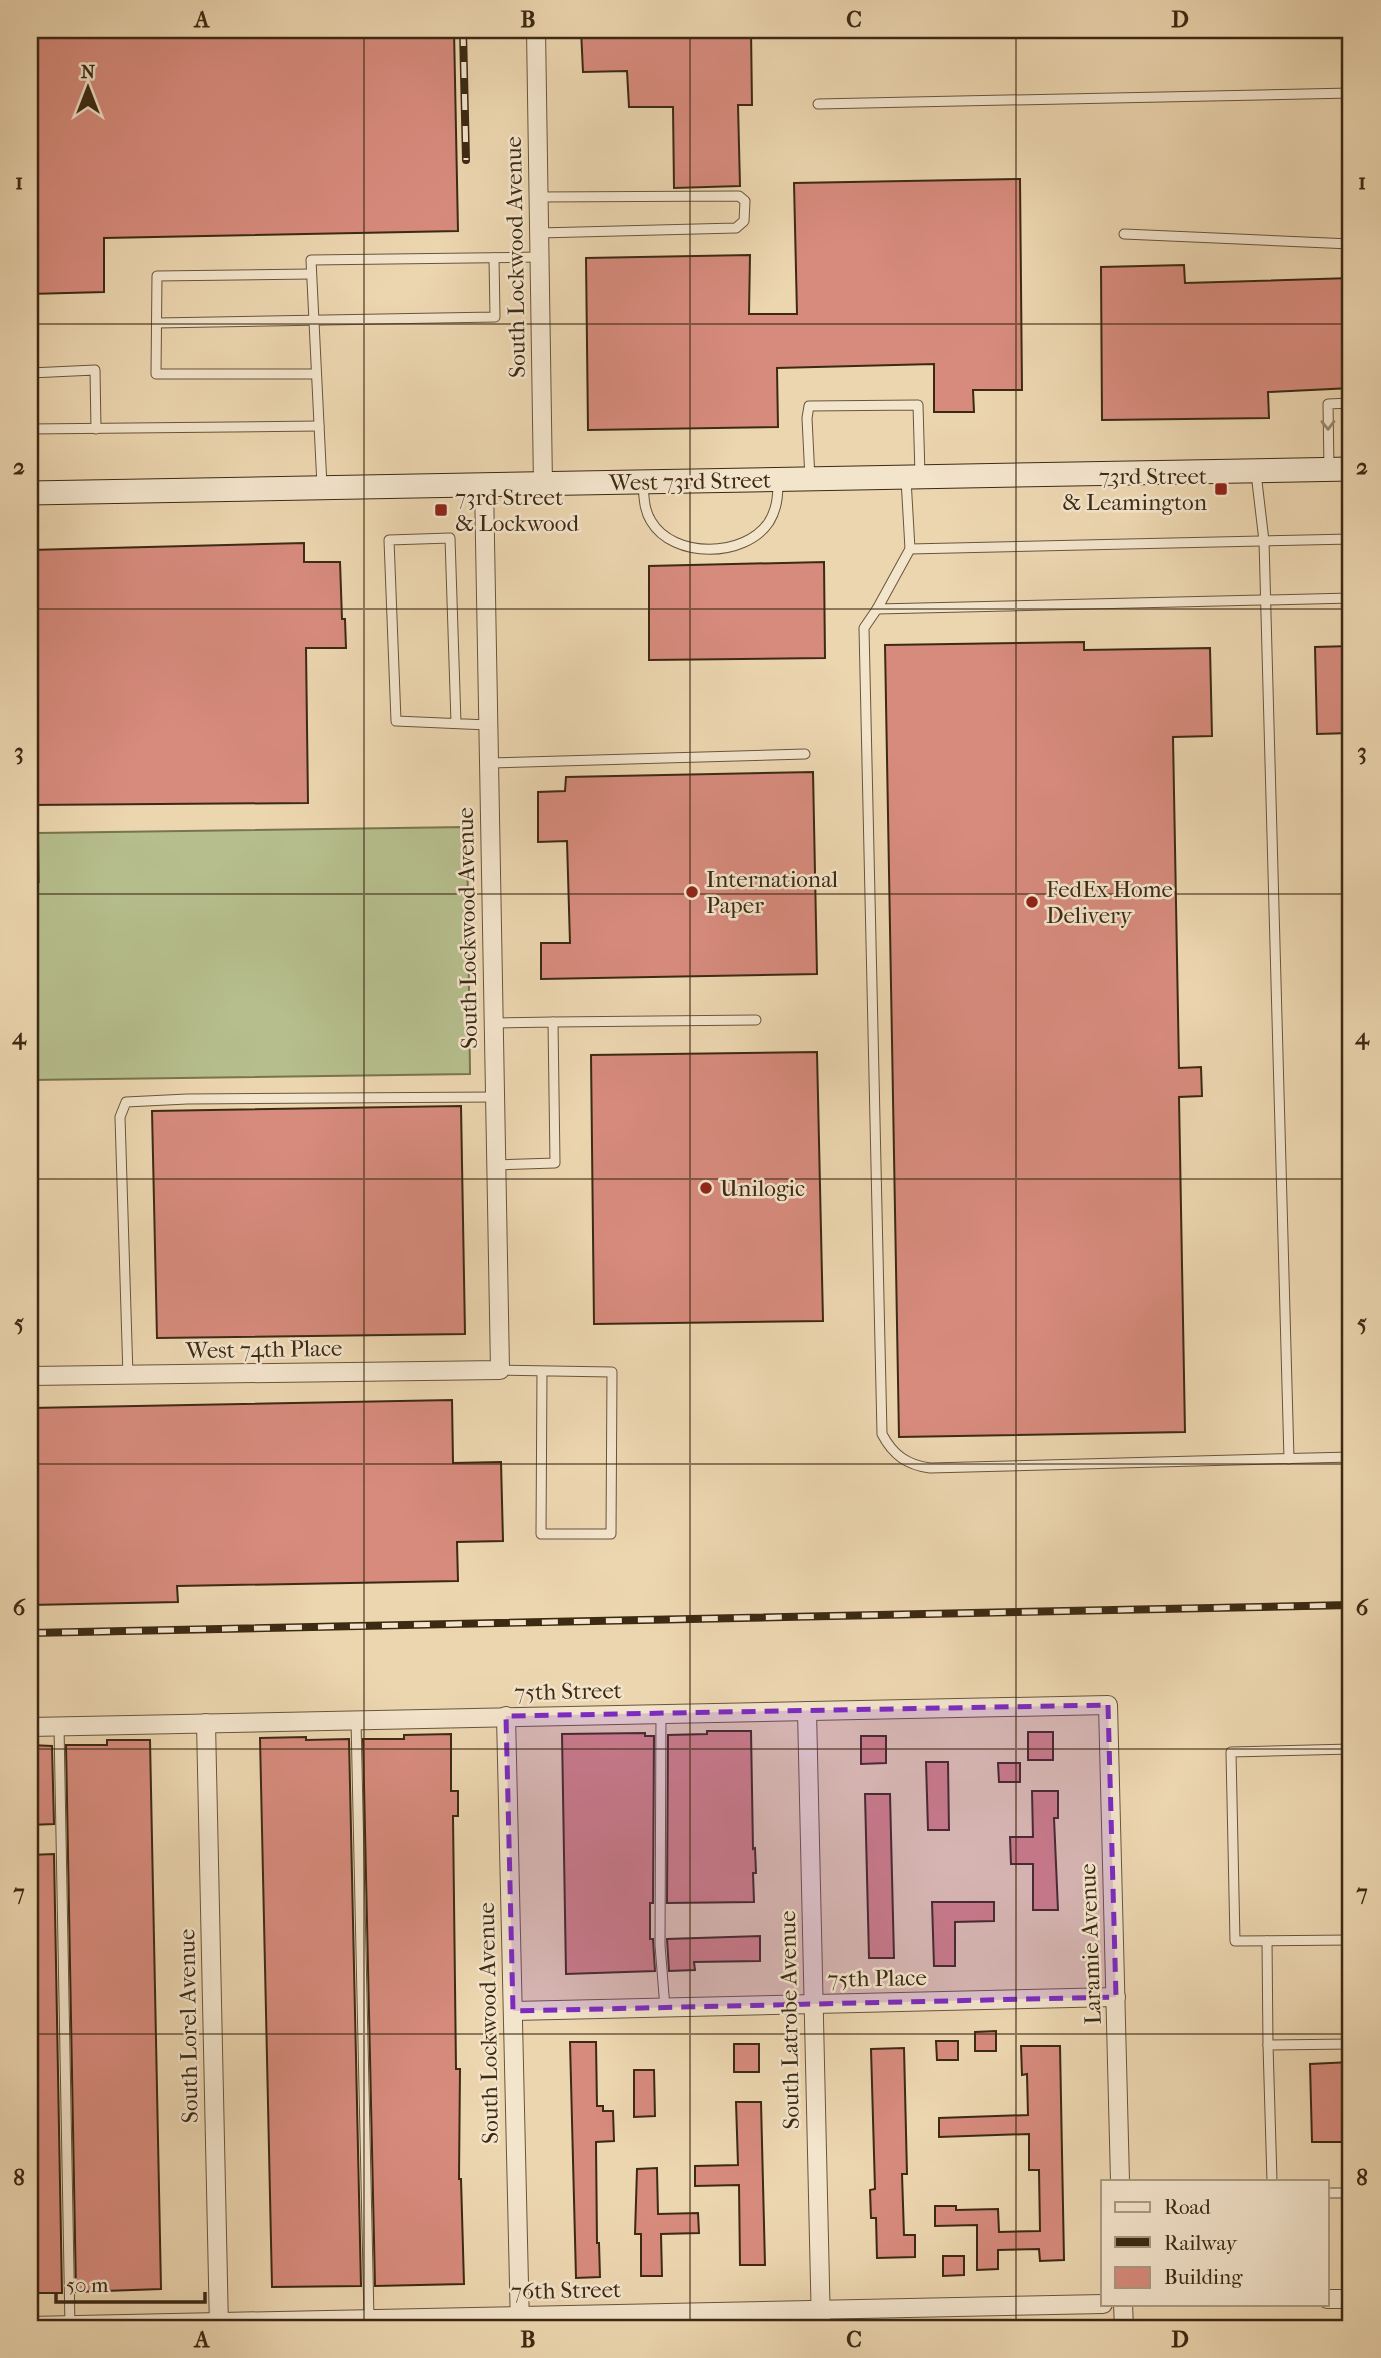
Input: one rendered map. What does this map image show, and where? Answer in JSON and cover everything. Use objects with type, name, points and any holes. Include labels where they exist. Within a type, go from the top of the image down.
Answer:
[{"type":"street","name":"South Lockwood Avenue","points":[[536,30],[543,484]]},
{"type":"street","name":"West 73rd Street","points":[[30,494],[1340,470]]},
{"type":"street","name":"South Lockwood Avenue","points":[[484,485],[500,1370]]},
{"type":"street","name":"West 74th Place","points":[[30,1376],[500,1370]]},
{"type":"street","name":"75th Street","points":[[30,1727],[1108,1705]]},
{"type":"street","name":"Laramie Avenue","points":[[1108,1705],[1120,2180]]},
{"type":"street","name":"South Latrobe Avenue","points":[[807,1711],[821,2328]]},
{"type":"street","name":"South Lockwood Avenue","points":[[506,1716],[520,2322]]},
{"type":"street","name":"South Lorel Avenue","points":[[206,1723],[219,2325]]},
{"type":"street","name":"75th Place","points":[[513,2011],[1116,1997]]},
{"type":"street","points":[[1328,2299],[1351,2298]]},
{"type":"street","name":"76th Street","points":[[30,2326],[219,2325],[369,2319],[520,2322],[674,2320],[821,2309],[1101,2304]]},
{"type":"street","points":[[1123,2306],[1124,2328]]},
{"type":"lane","points":[[818,104],[1351,93]]},
{"type":"lane","points":[[539,197],[739,196],[745,201],[744,221],[736,228],[539,233]]},
{"type":"lane","points":[[1124,234],[1351,244]]},
{"type":"lane","points":[[322,488],[311,260],[540,257]]},
{"type":"lane","points":[[157,323],[313,318],[495,317],[494,258]]},
{"type":"lane","points":[[311,274],[157,276],[156,374],[316,374]]},
{"type":"lane","points":[[30,373],[95,370],[96,429]]},
{"type":"lane","points":[[1340,470],[1328,404],[1351,403]]},
{"type":"lane","points":[[810,479],[807,418],[809,406],[918,405],[910,549],[864,628],[882,1434],[889,1447],[906,1462],[930,1468],[1351,1457]]},
{"type":"lane","points":[[30,429],[319,426]]},
{"type":"lane","points":[[1256,471],[1264,541],[1289,1459]]},
{"type":"lane","points":[[643,482],[647,511],[660,533],[683,545],[710,548],[737,545],[760,533],[777,506],[778,480]]},
{"type":"lane","points":[[456,723],[450,538],[389,540],[396,721],[456,723],[488,724]]},
{"type":"lane","points":[[910,549],[1351,539]]},
{"type":"lane","points":[[877,609],[1351,598]]},
{"type":"lane","points":[[489,763],[805,754]]},
{"type":"lane","points":[[494,1023],[756,1020]]},
{"type":"lane","points":[[496,1165],[555,1163],[553,1021]]},
{"type":"lane","points":[[128,1376],[120,1117],[126,1102],[187,1099],[495,1097]]},
{"type":"lane","points":[[500,1370],[612,1372],[611,1534],[541,1534],[542,1371]]},
{"type":"lane","points":[[661,1713],[660,1945],[665,2008]]},
{"type":"lane","points":[[356,1720],[369,2319]]},
{"type":"lane","points":[[59,1726],[70,2327]]},
{"type":"lane","points":[[1351,1749],[1231,1752],[1236,1941],[1351,1940]]},
{"type":"lane","points":[[1268,1941],[1272,2180]]},
{"type":"lane","points":[[1268,2045],[1351,2044]]},
{"type":"lane","points":[[1328,2193],[1351,2193]]},
{"type":"highlighted area","points":[[1108,1705],[1116,1997],[513,2011],[506,1716]]},
{"type":"green space","points":[[467,827],[470,1074],[30,1080],[30,882],[39,882],[38,833]]},
{"type":"building","points":[[30,30],[454,30],[458,231],[104,238],[104,292],[30,294]]},
{"type":"building","points":[[581,30],[751,30],[752,105],[738,105],[740,186],[674,188],[673,107],[629,107],[627,71],[583,72]]},
{"type":"building","points":[[1020,179],[1022,390],[973,390],[974,412],[934,412],[934,364],[777,368],[778,427],[588,430],[586,258],[750,255],[749,314],[797,314],[794,183]]},
{"type":"building","points":[[1184,265],[1185,283],[1351,278],[1351,388],[1268,392],[1269,418],[1102,420],[1101,267]]},
{"type":"building","points":[[304,543],[304,562],[340,562],[346,648],[306,648],[308,803],[30,805],[30,550]]},
{"type":"building","points":[[824,562],[825,658],[649,660],[649,566]]},
{"type":"building","name":"FedEx Home Delivery","points":[[1084,642],[1084,650],[1210,648],[1212,736],[1173,737],[1179,1068],[1201,1067],[1202,1096],[1179,1097],[1185,1432],[899,1437],[885,645]]},
{"type":"building","points":[[1351,646],[1351,733],[1317,734],[1315,647]]},
{"type":"building","name":"International Paper","points":[[813,772],[817,974],[541,979],[541,943],[570,943],[567,841],[538,842],[538,792],[565,791],[566,777]]},
{"type":"building","name":"Unilogic","points":[[817,1052],[823,1321],[594,1324],[591,1055]]},
{"type":"building","points":[[461,1106],[465,1334],[157,1338],[152,1111]]},
{"type":"building","points":[[452,1400],[453,1463],[501,1462],[503,1541],[457,1542],[458,1581],[177,1586],[178,1602],[30,1605],[30,1408]]},
{"type":"building","points":[[707,1731],[751,1731],[753,1849],[755,1848],[756,1873],[753,1873],[754,1902],[667,1903],[668,1735],[707,1734]]},
{"type":"building","points":[[1028,1732],[1053,1732],[1053,1760],[1028,1760]]},
{"type":"building","points":[[645,1733],[645,1736],[654,1736],[653,1903],[650,1903],[650,1939],[653,1939],[655,1971],[566,1974],[562,1734]]},
{"type":"building","points":[[451,1734],[451,1791],[458,1791],[458,1816],[453,1816],[456,2069],[460,2069],[459,2179],[464,2284],[375,2286],[363,1739],[404,1739],[404,1735]]},
{"type":"building","points":[[861,1736],[886,1736],[886,1763],[861,1764]]},
{"type":"building","points":[[306,1737],[306,1740],[349,1739],[361,2286],[272,2287],[260,1738]]},
{"type":"building","points":[[107,1740],[150,1740],[161,2289],[76,2292],[66,1745],[107,1745]]},
{"type":"building","points":[[30,1745],[52,1746],[54,1824],[30,1825]]},
{"type":"building","points":[[926,1762],[948,1762],[949,1830],[928,1830]]},
{"type":"building","points":[[998,1763],[1020,1763],[1020,1782],[999,1782]]},
{"type":"building","points":[[1032,1791],[1058,1791],[1058,1818],[1054,1818],[1058,1910],[1033,1910],[1033,1864],[1011,1864],[1010,1837],[1033,1837]]},
{"type":"building","points":[[865,1794],[890,1794],[894,1958],[869,1958]]},
{"type":"building","points":[[54,1854],[62,2293],[30,2293],[30,2270],[34,2270],[31,2189],[32,2161],[35,2161],[33,2127],[30,2127],[30,2105],[33,2104],[30,2053],[34,2053],[30,1960],[30,1855]]},
{"type":"building","points":[[932,1902],[994,1902],[994,1921],[955,1922],[955,1966],[934,1966]]},
{"type":"building","points":[[760,1936],[760,1961],[694,1962],[695,1970],[669,1971],[667,1939]]},
{"type":"building","points":[[996,2031],[996,2051],[975,2051],[975,2032]]},
{"type":"building","points":[[936,2041],[958,2041],[958,2060],[937,2060]]},
{"type":"building","points":[[570,2042],[596,2042],[597,2106],[603,2106],[603,2111],[613,2111],[614,2141],[596,2142],[600,2277],[576,2278]]},
{"type":"building","points":[[734,2044],[759,2044],[759,2072],[734,2072]]},
{"type":"building","points":[[1021,2046],[1060,2046],[1064,2260],[1040,2261],[1039,2249],[998,2250],[998,2269],[977,2270],[977,2225],[935,2226],[935,2206],[956,2206],[956,2210],[998,2209],[999,2232],[1040,2231],[1039,2170],[1029,2170],[1029,2134],[939,2137],[939,2118],[1028,2115],[1027,2074],[1022,2075]]},
{"type":"building","points":[[904,2048],[907,2174],[902,2174],[904,2235],[915,2235],[915,2257],[877,2258],[876,2218],[871,2218],[870,2190],[875,2189],[871,2049]]},
{"type":"building","points":[[1351,2062],[1351,2142],[1312,2142],[1310,2064]]},
{"type":"building","points":[[634,2070],[654,2070],[655,2116],[634,2117]]},
{"type":"building","points":[[736,2102],[761,2102],[765,2265],[740,2265],[739,2185],[695,2186],[695,2166],[738,2165]]},
{"type":"building","points":[[657,2168],[658,2214],[698,2213],[699,2233],[661,2234],[662,2276],[641,2276],[641,2234],[635,2234],[637,2169]]},
{"type":"building","points":[[943,2256],[964,2256],[964,2275],[943,2276]]},
{"type":"railway","points":[[463,30],[466,160]]},
{"type":"railway","points":[[30,1633],[1351,1605]]},
{"type":"place","name":"73rd Street & Leamington","points":[[1221,489]]},
{"type":"place","name":"73rd Street & Lockwood","points":[[441,510]]},
{"type":"place","name":"International Paper","points":[[692,892]]},
{"type":"place","name":"FedEx Home Delivery","points":[[1032,902]]},
{"type":"place","name":"Unilogic","points":[[706,1188]]}]
